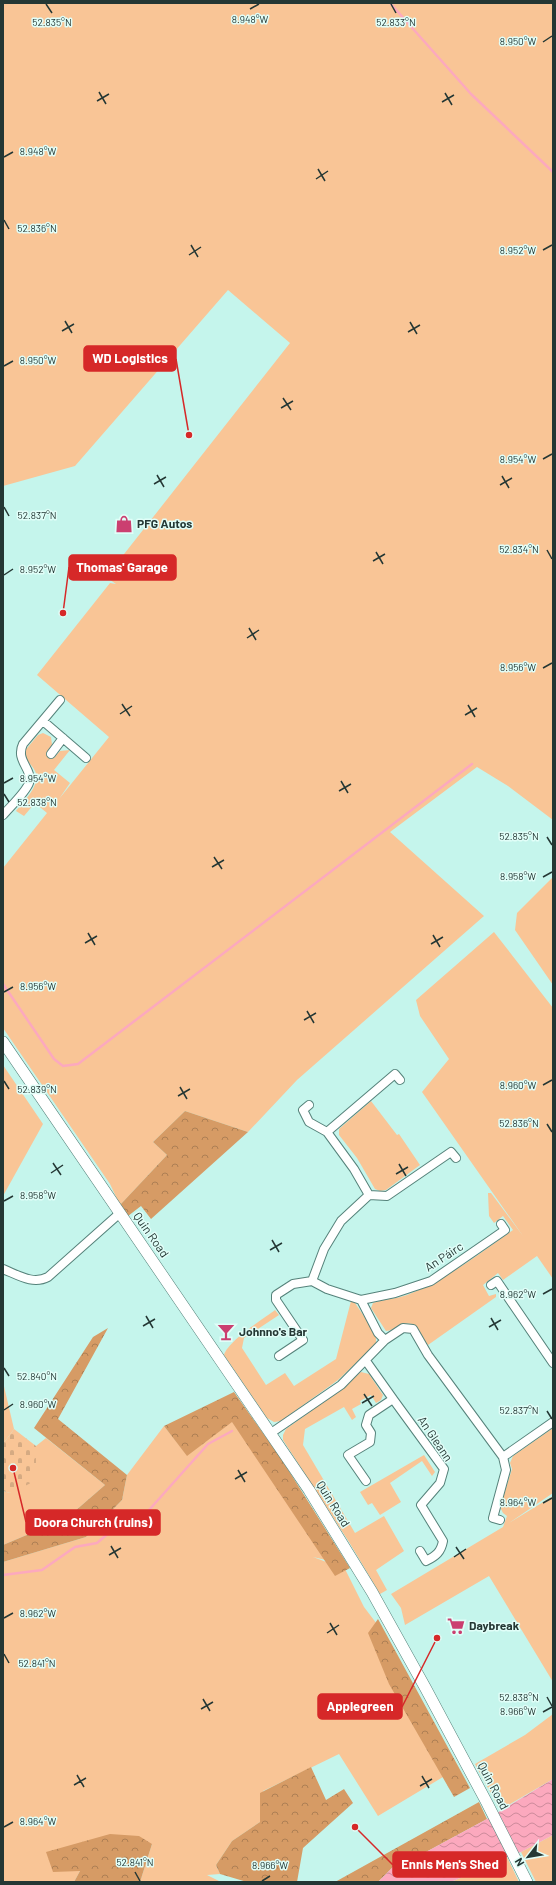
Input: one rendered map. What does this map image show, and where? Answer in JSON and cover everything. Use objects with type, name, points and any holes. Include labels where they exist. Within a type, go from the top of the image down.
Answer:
[{"type":"main road","name":"Quin Road","points":[[3,1042],[309,1490],[372,1592],[487,1803],[526,1882]]},
{"type":"street","points":[[3,815],[29,784],[30,777],[22,761],[20,751],[23,744],[60,700]]},
{"type":"street","points":[[43,720],[86,758]]},
{"type":"street","points":[[51,754],[63,738]]},
{"type":"street","points":[[326,1132],[395,1074],[400,1080]]},
{"type":"street","points":[[309,1105],[303,1110],[309,1122],[326,1132],[354,1169],[370,1195]]},
{"type":"street","points":[[279,1356],[303,1340],[276,1300],[276,1295],[293,1284],[312,1281],[324,1249],[341,1221],[370,1195],[387,1196],[451,1152],[456,1158]]},
{"type":"street","points":[[3,1269],[31,1280],[40,1281],[48,1277],[120,1214]]},
{"type":"street","name":"An Páirc","points":[[312,1281],[327,1289],[361,1300],[395,1293],[430,1281],[505,1230],[501,1224]]},
{"type":"street","points":[[491,1285],[497,1281],[553,1364]]},
{"type":"street","points":[[361,1300],[378,1333],[385,1340]]},
{"type":"street","points":[[271,1433],[341,1385],[385,1340],[403,1328],[413,1329],[428,1354],[503,1457],[506,1470],[493,1518],[500,1520]]},
{"type":"street","name":"An Gleann","points":[[366,1361],[444,1469],[440,1483],[422,1505],[443,1540],[442,1549],[435,1556],[426,1561],[420,1551]]},
{"type":"street","points":[[366,1481],[348,1455],[370,1442],[371,1432],[366,1425],[369,1415],[393,1399]]},
{"type":"street","points":[[503,1457],[553,1422]]},
{"type":"green space","points":[[3,3],[553,3],[553,820],[508,786],[477,767],[390,832],[484,916],[297,1080],[248,1132],[185,1111],[153,1142],[167,1155],[120,1205],[110,1184],[3,1028],[3,868],[47,813],[35,803],[24,816],[16,811],[31,792],[36,781],[35,771],[23,753],[38,735],[43,733],[51,737],[52,745],[47,752],[54,758],[60,751],[70,750],[54,770],[70,783],[59,799],[109,737],[37,675],[110,583],[116,584],[106,577],[290,343],[228,290],[75,466],[3,486]]},
{"type":"green space","points":[[553,877],[553,985],[515,930],[517,913]]},
{"type":"green space","points":[[494,932],[553,1008],[553,1279],[537,1256],[503,1280],[498,1273],[483,1285],[489,1296],[496,1294],[496,1297],[428,1345],[413,1324],[404,1324],[386,1331],[371,1308],[373,1303],[407,1295],[435,1282],[462,1266],[513,1230],[503,1216],[494,1223],[489,1216],[488,1193],[491,1193],[523,1236],[422,1092],[449,1059],[420,1016],[416,1000]]},
{"type":"green space","points":[[3,1065],[43,1124],[3,1196]]},
{"type":"green space","points":[[371,1101],[397,1135],[399,1134],[420,1165],[386,1190],[380,1191],[375,1189],[357,1158],[339,1135],[339,1129]]},
{"type":"green space","points":[[185,1111],[248,1132],[151,1219],[141,1206],[128,1216],[120,1205],[167,1155],[153,1142]]},
{"type":"green space","points":[[351,1301],[355,1303],[376,1334],[376,1344],[338,1380],[281,1421],[274,1422],[267,1418],[224,1355],[227,1349],[239,1337],[275,1310],[279,1315],[244,1338],[242,1348],[266,1385],[285,1373],[294,1386],[336,1359]]},
{"type":"green space","points":[[108,1328],[58,1419],[127,1475],[122,1500],[86,1537],[3,1562],[3,1545],[67,1518],[105,1485],[34,1428],[93,1337]]},
{"type":"green space","points":[[361,1372],[369,1374],[383,1395],[381,1400],[376,1403],[371,1395],[360,1401],[361,1404],[352,1409],[356,1417],[352,1420],[344,1407],[305,1429],[303,1445],[355,1533],[384,1516],[404,1551],[376,1570],[387,1590],[380,1594],[349,1542],[283,1440],[283,1435],[286,1429],[339,1391]]},
{"type":"green space","points":[[3,1382],[14,1429],[3,1444]]},
{"type":"green space","points":[[234,1392],[282,1460],[350,1568],[335,1576],[232,1422],[187,1456],[164,1426]]},
{"type":"green space","points":[[232,1421],[326,1560],[313,1557],[345,1569],[364,1607],[383,1632],[458,1768],[378,1816],[339,1754],[263,1791],[260,1822],[232,1841],[216,1865],[220,1874],[207,1875],[221,1882],[140,1882],[152,1844],[80,1871],[74,1882],[3,1882],[3,1562],[86,1537],[122,1500],[127,1475],[164,1426],[187,1455]]},
{"type":"green space","points":[[553,1428],[553,1493],[509,1523],[553,1496],[553,1682],[489,1576],[405,1625],[401,1608],[391,1594],[503,1527],[507,1516],[503,1513],[500,1507],[512,1469],[510,1463],[513,1456]]},
{"type":"green space","points":[[14,1429],[36,1446],[36,1463],[31,1483],[10,1493],[3,1491],[3,1444]]},
{"type":"green space","points":[[46,1438],[105,1485],[67,1518],[3,1545],[3,1491],[10,1493],[36,1463],[36,1446]]},
{"type":"green space","points":[[424,1455],[435,1472],[432,1476],[422,1461],[390,1483],[401,1502],[380,1515],[372,1503],[368,1505],[360,1492]]},
{"type":"green space","points":[[378,1619],[470,1788],[454,1797],[389,1684],[368,1633]]},
{"type":"green space","points":[[553,1714],[553,1779],[500,1810],[475,1764],[525,1735]]},
{"type":"green space","points":[[311,1767],[326,1800],[344,1789],[353,1803],[303,1848],[297,1882],[247,1882],[220,1874],[216,1865],[232,1841],[260,1822],[260,1793]]},
{"type":"green space","points":[[479,1802],[487,1819],[426,1852],[397,1863],[378,1882],[335,1882]]},
{"type":"green space","points":[[110,1834],[139,1836],[152,1844],[140,1882],[74,1882],[80,1871],[53,1872],[46,1852]]},
{"type":"green space","points":[[553,1835],[553,1882],[536,1882],[521,1852]]},
{"type":"green space","points":[[507,1857],[519,1882],[451,1882]]},
{"type":"water","points":[[553,1779],[553,1835],[521,1852],[451,1882],[378,1882],[397,1863],[426,1852],[487,1819]]},
{"type":"waterway","points":[[390,3],[471,94],[553,172]]},
{"type":"waterway","points":[[3,984],[54,1059],[63,1066],[78,1064],[472,764]]},
{"type":"waterway","points":[[3,1575],[42,1570],[75,1547],[97,1543],[117,1526],[141,1519],[208,1444],[232,1431]]},
{"type":"place","name":"WD Logistics","points":[[189,435]]},
{"type":"place","name":"PFG Autos","points":[[124,524]]},
{"type":"place","name":"Thomas' Garage","points":[[63,613]]},
{"type":"place","name":"Johnno's Bar","points":[[226,1332]]},
{"type":"place","name":"Doora Church (ruins)","points":[[13,1468]]},
{"type":"place","name":"Daybreak","points":[[456,1626]]},
{"type":"place","name":"Applegreen","points":[[437,1638]]},
{"type":"place","name":"Ennis Men's Shed","points":[[355,1827]]}]
